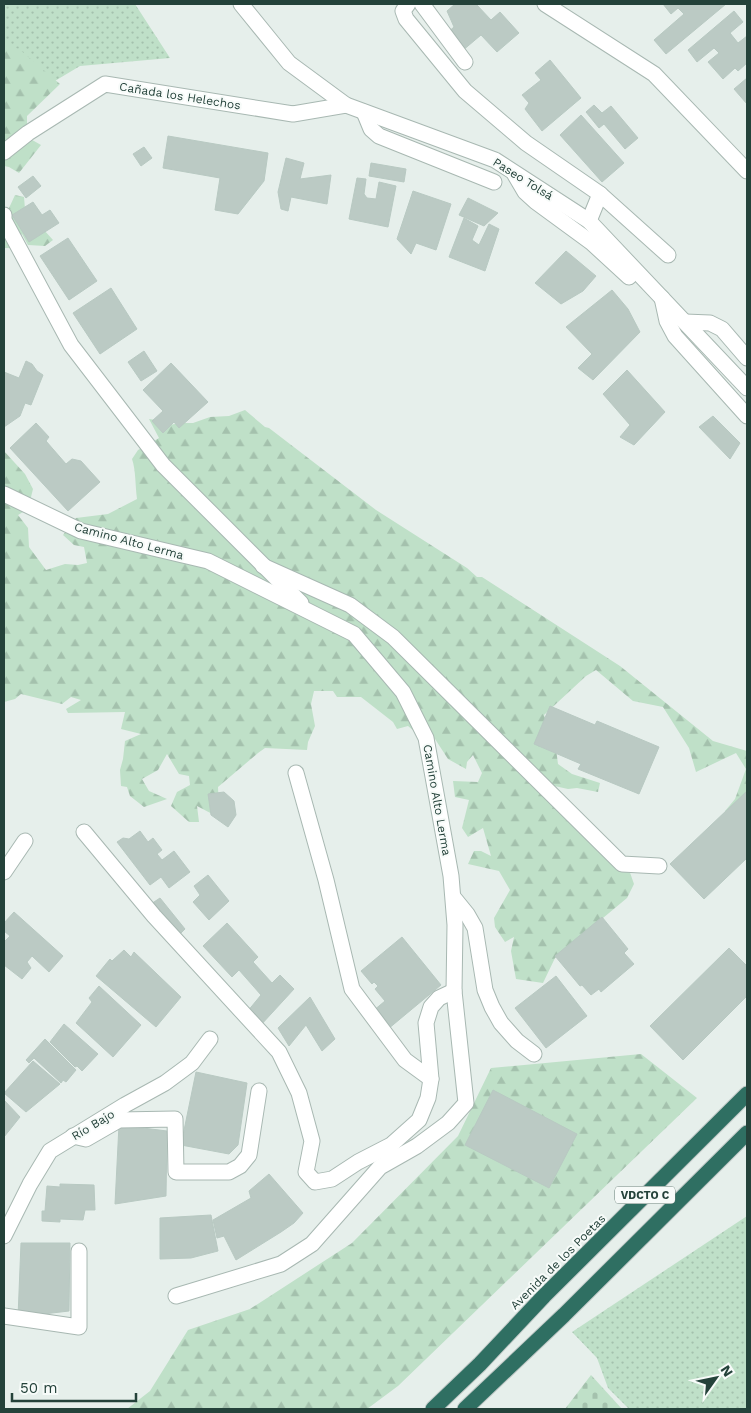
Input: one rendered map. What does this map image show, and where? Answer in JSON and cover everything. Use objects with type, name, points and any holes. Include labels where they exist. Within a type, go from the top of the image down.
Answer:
[{"type":"highway","name":"Avenida de los Poetas","points":[[433,1409],[480,1364],[544,1296],[747,1094]]},
{"type":"highway","name":"VDCTO C","points":[[465,1409],[564,1315],[747,1133]]},
{"type":"street","name":"Paseo Tolsá","points":[[241,4],[289,63],[346,105],[494,160],[589,221],[747,388]]},
{"type":"street","points":[[408,4],[403,11],[406,19],[465,91],[526,143],[600,194],[668,255]]},
{"type":"street","points":[[422,4],[465,62]]},
{"type":"street","points":[[545,4],[654,74],[747,171]]},
{"type":"street","name":"Cañada los Helechos","points":[[4,152],[28,133],[105,84],[293,114],[346,105]]},
{"type":"street","points":[[364,112],[371,129],[379,136],[494,182]]},
{"type":"street","points":[[513,172],[525,192],[592,243],[640,288]]},
{"type":"street","points":[[589,221],[600,194]]},
{"type":"street","points":[[4,215],[4,220],[71,345],[163,465],[311,613]]},
{"type":"street","points":[[662,298],[667,321],[675,336],[747,416]]},
{"type":"street","points":[[685,322],[710,323],[722,330],[747,358]]},
{"type":"street","name":"Camino Alto Lerma","points":[[4,494],[81,531],[208,561],[354,634],[403,692],[426,738],[454,898],[454,991],[466,1103],[448,1123],[417,1146],[380,1167],[312,1244],[281,1264],[176,1296]]},
{"type":"street","points":[[263,566],[350,605],[393,637],[622,864],[659,866]]},
{"type":"street","points":[[296,773],[326,880],[352,989],[405,1060],[431,1078]]},
{"type":"street","points":[[84,832],[154,916],[279,1052],[299,1092],[312,1141],[306,1172],[315,1182],[332,1180],[358,1162],[391,1145],[419,1120],[428,1098],[431,1078],[426,1023],[431,1007],[435,1002],[454,991]]},
{"type":"street","points":[[4,872],[25,842]]},
{"type":"street","points":[[454,898],[475,928],[485,990],[492,1007],[517,1041],[534,1054]]},
{"type":"street","name":"Río Bajo","points":[[4,1236],[30,1184],[50,1151],[165,1083],[192,1063],[210,1039]]},
{"type":"street","points":[[73,1136],[86,1138],[119,1120],[175,1119],[176,1172],[229,1172],[240,1166],[249,1155],[259,1091]]},
{"type":"street","points":[[4,1316],[79,1326],[79,1251]]},
{"type":"green space","points":[[4,4],[135,4],[170,58],[80,66],[23,100],[4,108]]},
{"type":"green space","points":[[4,44],[19,49],[60,84],[27,116],[27,137],[41,145],[19,173],[4,166]]},
{"type":"green space","points":[[15,195],[24,197],[25,209],[53,240],[45,246],[28,245],[22,234],[10,248],[4,248],[4,219]]},
{"type":"green space","points":[[245,410],[376,510],[467,568],[477,577],[482,577],[620,666],[713,741],[747,751],[747,812],[741,827],[727,821],[725,811],[735,799],[746,769],[736,753],[696,772],[689,748],[663,707],[633,701],[596,670],[586,676],[544,715],[556,749],[558,764],[572,774],[600,783],[598,792],[550,785],[596,838],[610,840],[627,864],[634,884],[627,898],[555,958],[543,983],[516,979],[511,951],[514,937],[505,942],[495,927],[494,918],[510,890],[499,871],[468,864],[474,851],[481,851],[491,856],[483,828],[468,837],[462,828],[469,800],[455,797],[453,781],[478,782],[482,773],[473,755],[467,762],[466,769],[448,759],[435,739],[420,736],[408,726],[397,729],[393,722],[361,697],[337,697],[333,691],[314,691],[311,704],[315,726],[308,742],[307,750],[265,748],[218,787],[218,817],[197,806],[199,822],[189,822],[171,806],[177,792],[190,785],[189,776],[179,774],[167,754],[158,770],[142,779],[149,791],[167,799],[144,807],[130,796],[127,787],[121,786],[120,770],[125,741],[141,734],[121,729],[125,712],[68,713],[66,709],[81,700],[71,697],[62,704],[21,694],[15,699],[4,702],[4,451],[25,474],[33,489],[28,509],[18,515],[28,528],[29,547],[46,570],[65,564],[78,565],[87,563],[84,547],[74,545],[63,535],[76,518],[108,514],[137,499],[132,459],[138,450],[159,438],[149,419],[156,420],[164,426],[193,423],[210,417],[229,416]]},
{"type":"green space","points":[[641,1054],[697,1098],[398,1386],[367,1409],[127,1409],[150,1391],[188,1330],[250,1309],[352,1243],[458,1136],[491,1068]]},
{"type":"green space","points":[[747,1216],[747,1409],[629,1409],[608,1388],[597,1358],[572,1332]]},
{"type":"green space","points":[[591,1375],[622,1409],[565,1409]]},
{"type":"building","points":[[455,4],[476,4],[491,20],[500,12],[519,33],[497,52],[481,35],[462,51],[447,33],[454,27],[447,11]]},
{"type":"building","points":[[663,4],[726,4],[666,54],[654,40],[684,14],[678,8],[671,14]]},
{"type":"building","points":[[734,11],[743,22],[730,33],[738,43],[747,36],[747,63],[738,71],[735,68],[723,79],[708,62],[719,53],[714,48],[697,62],[688,50]]},
{"type":"building","points":[[550,60],[581,98],[542,131],[525,109],[529,103],[522,95],[541,80],[535,73]]},
{"type":"building","points":[[747,78],[747,104],[734,89]]},
{"type":"building","points":[[594,105],[602,113],[611,106],[638,138],[625,149],[604,124],[599,128],[586,112]]},
{"type":"building","points":[[581,115],[624,163],[602,182],[560,135]]},
{"type":"building","points":[[168,136],[268,153],[264,181],[238,214],[215,210],[220,178],[163,168]]},
{"type":"building","points":[[144,147],[152,158],[141,166],[133,154]]},
{"type":"building","points":[[286,158],[304,163],[300,179],[331,175],[327,204],[291,197],[288,211],[281,209],[278,192]]},
{"type":"building","points":[[371,163],[406,169],[404,182],[369,176]]},
{"type":"building","points":[[33,176],[41,186],[26,198],[18,187]]},
{"type":"building","points":[[357,178],[366,179],[364,194],[367,198],[376,199],[379,182],[396,186],[388,227],[349,219]]},
{"type":"building","points":[[413,191],[451,204],[436,250],[416,243],[411,254],[397,239]]},
{"type":"building","points":[[468,198],[498,213],[484,226],[459,215]]},
{"type":"building","points":[[33,202],[42,215],[50,210],[59,223],[29,242],[12,215]]},
{"type":"building","points":[[464,218],[478,226],[472,240],[479,245],[489,224],[499,229],[485,271],[449,257]]},
{"type":"building","points":[[68,238],[97,281],[69,300],[40,256]]},
{"type":"building","points":[[566,251],[596,276],[583,291],[561,304],[535,283]]},
{"type":"building","points":[[111,288],[137,329],[100,354],[73,313]]},
{"type":"building","points":[[612,290],[628,309],[640,332],[593,380],[578,368],[592,354],[566,327]]},
{"type":"building","points":[[144,351],[157,371],[141,381],[128,362]]},
{"type":"building","points":[[26,361],[43,375],[31,405],[25,403],[20,416],[4,427],[4,372],[19,378]]},
{"type":"building","points":[[171,363],[208,402],[179,428],[174,422],[163,433],[152,421],[163,411],[143,390]]},
{"type":"building","points":[[627,370],[665,412],[634,445],[620,437],[630,425],[603,394]]},
{"type":"building","points":[[713,416],[740,443],[730,459],[699,427]]},
{"type":"building","points":[[36,423],[49,437],[46,441],[66,464],[72,459],[81,461],[100,482],[68,511],[10,448]]},
{"type":"building","points":[[550,706],[595,725],[597,721],[659,747],[639,794],[578,769],[581,764],[534,744]]},
{"type":"building","points":[[747,791],[747,858],[704,899],[670,864]]},
{"type":"building","points":[[224,792],[234,801],[236,815],[228,827],[211,815],[208,794]]},
{"type":"building","points":[[140,831],[148,842],[153,838],[162,850],[157,854],[162,860],[174,851],[190,872],[169,888],[161,877],[150,885],[117,842],[123,838],[129,839]]},
{"type":"building","points":[[208,875],[229,901],[209,920],[193,902],[200,895],[194,886]]},
{"type":"building","points":[[160,898],[185,929],[174,940],[145,908]]},
{"type":"building","points":[[14,912],[63,956],[49,972],[32,956],[27,962],[31,968],[22,979],[4,965],[4,941],[10,936],[4,931],[4,923]]},
{"type":"building","points":[[602,917],[628,949],[624,953],[634,964],[601,992],[599,989],[591,995],[582,985],[580,986],[555,956]]},
{"type":"building","points":[[227,923],[258,957],[253,962],[272,983],[280,975],[294,989],[260,1026],[247,1012],[261,995],[239,970],[232,977],[203,946]]},
{"type":"building","points":[[402,937],[441,985],[388,1029],[373,1011],[385,1001],[375,989],[378,986],[374,982],[372,984],[361,971]]},
{"type":"building","points":[[729,948],[747,966],[747,996],[683,1060],[650,1026]]},
{"type":"building","points":[[124,950],[131,957],[134,952],[181,997],[156,1027],[96,976],[110,959],[112,961]]},
{"type":"building","points":[[556,976],[587,1016],[546,1048],[515,1008]]},
{"type":"building","points":[[99,986],[141,1025],[113,1057],[76,1023],[92,1002],[89,998]]},
{"type":"building","points":[[310,997],[335,1039],[322,1051],[306,1025],[289,1046],[278,1028]]},
{"type":"building","points":[[64,1024],[98,1054],[82,1071],[77,1066],[75,1067],[50,1042]]},
{"type":"building","points":[[45,1039],[76,1070],[66,1082],[63,1080],[61,1083],[34,1058],[29,1063],[26,1060]]},
{"type":"building","points":[[33,1061],[60,1084],[26,1112],[4,1093]]},
{"type":"building","points":[[196,1072],[247,1083],[238,1145],[229,1154],[181,1145]]},
{"type":"building","points":[[493,1090],[577,1134],[549,1188],[465,1145]]},
{"type":"building","points":[[4,1100],[20,1117],[4,1137]]},
{"type":"building","points":[[119,1125],[167,1131],[166,1196],[115,1204]]},
{"type":"building","points":[[269,1174],[303,1213],[294,1223],[236,1260],[224,1236],[217,1238],[213,1220],[251,1198],[249,1191]]},
{"type":"building","points":[[60,1184],[94,1185],[95,1210],[85,1210],[83,1220],[60,1219],[60,1222],[42,1221],[42,1211],[45,1211],[47,1186],[60,1187]]},
{"type":"building","points":[[211,1215],[218,1251],[191,1258],[160,1259],[160,1218]]},
{"type":"building","points":[[21,1243],[70,1243],[69,1311],[18,1317]]}]
